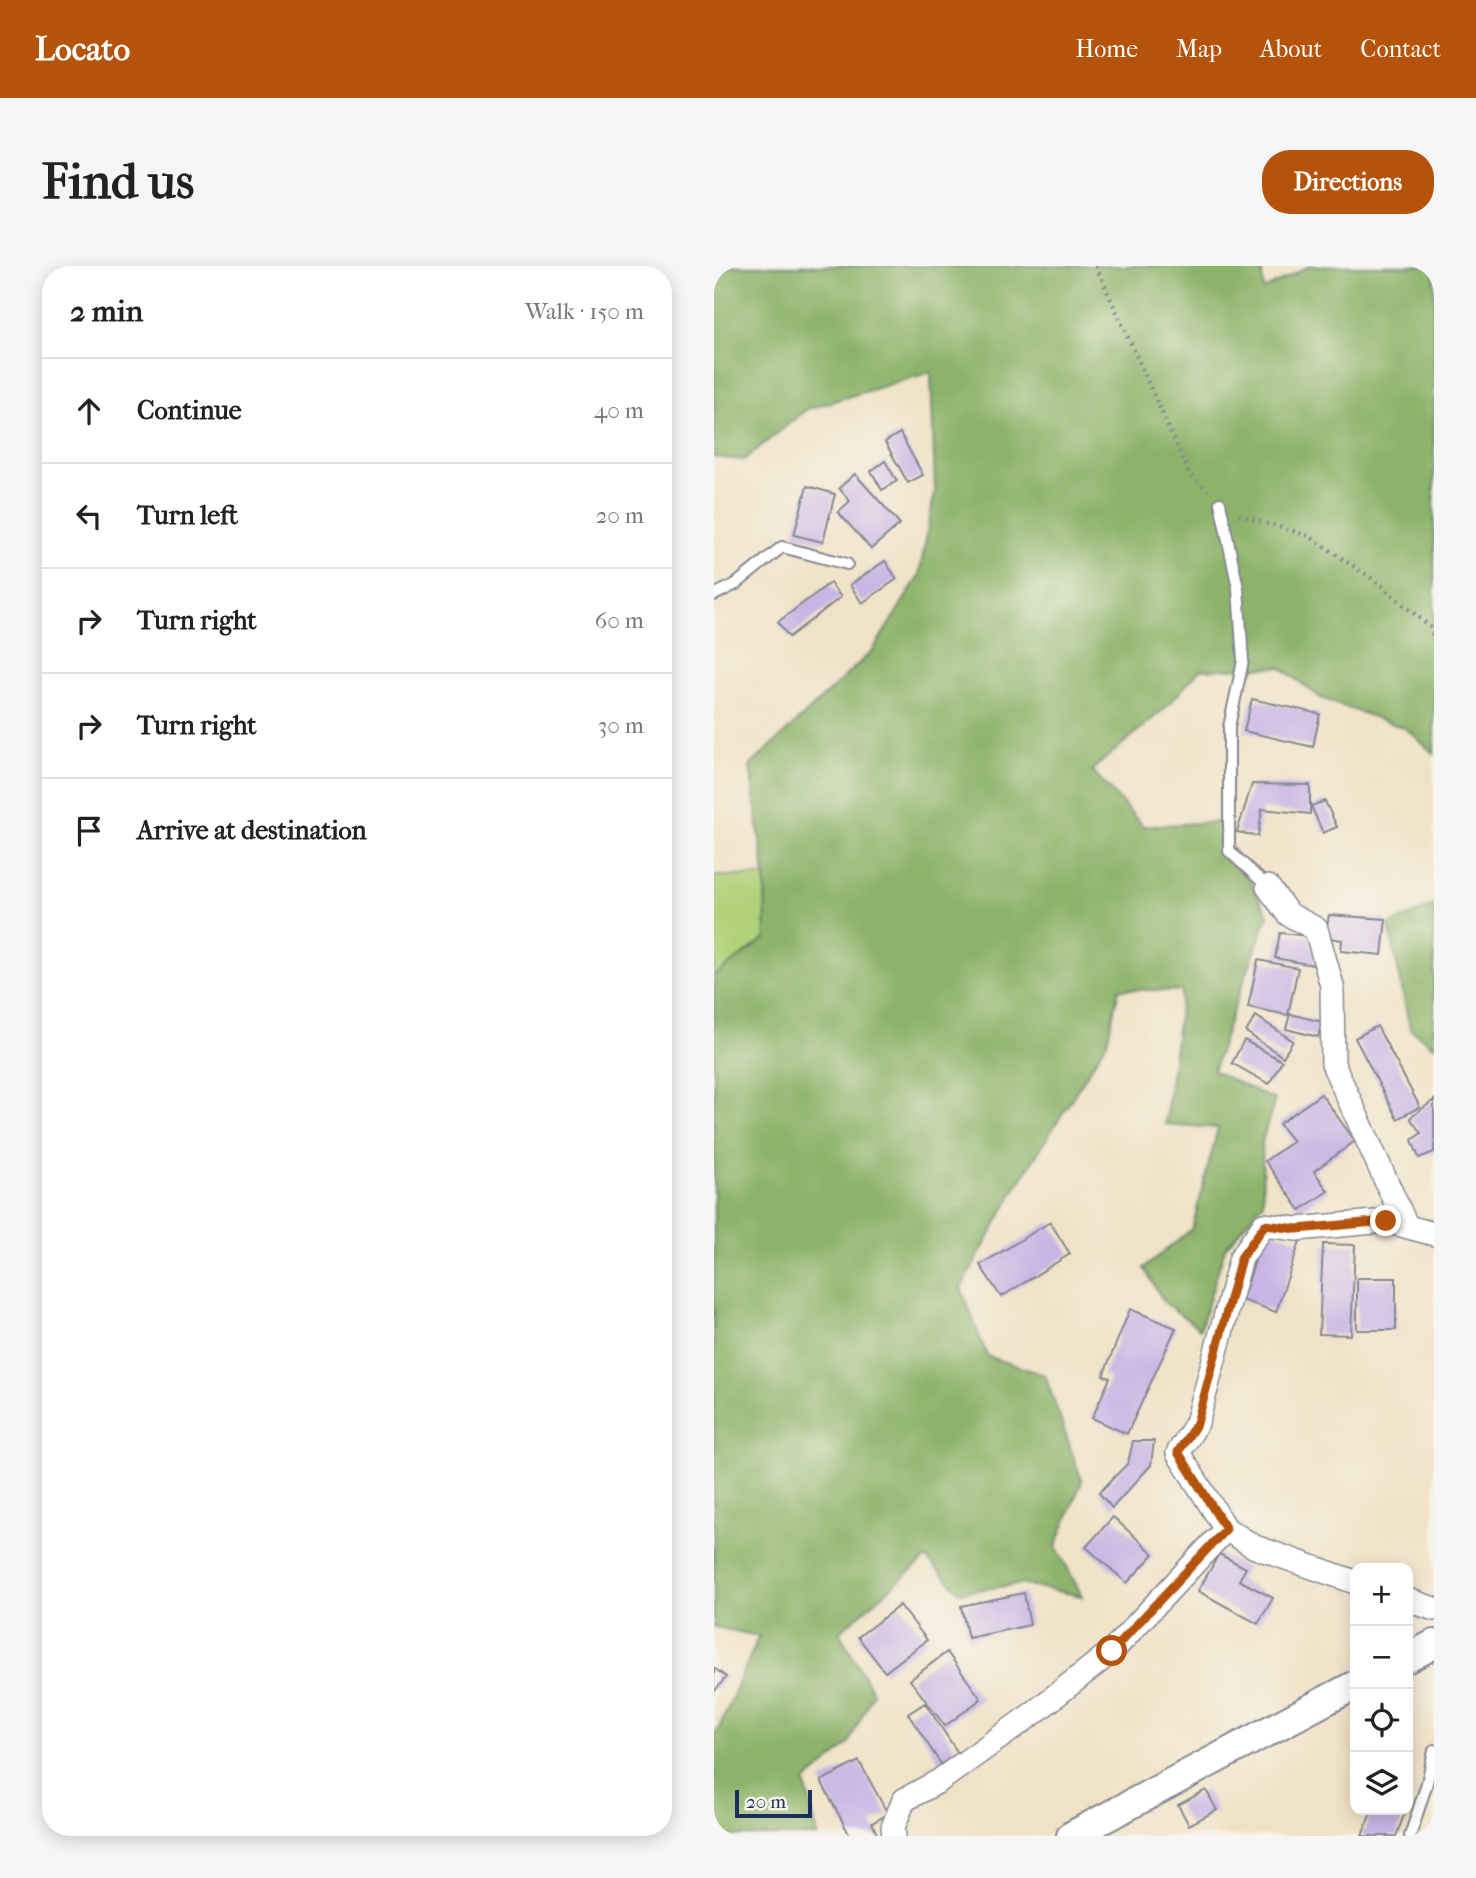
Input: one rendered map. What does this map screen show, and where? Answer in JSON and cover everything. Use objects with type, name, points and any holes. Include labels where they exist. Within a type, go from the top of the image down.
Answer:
[{"type":"street","points":[[1268,887],[1288,914],[1316,929],[1332,986],[1333,1064],[1406,1225]]},
{"type":"street","points":[[1350,1580],[1255,1547],[1226,1529],[1178,1452],[1197,1423],[1241,1258],[1265,1225],[1297,1229],[1386,1221],[1434,1234]]},
{"type":"street","points":[[894,1836],[893,1827],[904,1800],[939,1781],[1035,1712],[1112,1651],[1226,1529]]},
{"type":"street","points":[[1413,1602],[1434,1609]]},
{"type":"street","points":[[1413,1655],[1434,1644]]},
{"type":"street","points":[[1071,1836],[1350,1688]]},
{"type":"lane","points":[[1220,503],[1238,588],[1243,661],[1229,727],[1229,850],[1268,887]]},
{"type":"lane","points":[[714,595],[736,584],[782,547],[847,564]]},
{"type":"lane","points":[[1410,1836],[1427,1783],[1434,1750]]},
{"type":"path","points":[[1096,266],[1189,473],[1230,513],[1309,536],[1377,582],[1430,627],[1434,639]]},
{"type":"green space","points":[[714,266],[1261,266],[1264,290],[1309,266],[1434,266],[1434,754],[1407,729],[1321,698],[1280,667],[1200,670],[1165,708],[1092,770],[1143,826],[1218,822],[1268,915],[1213,1071],[1275,1100],[1262,1141],[1263,1203],[1225,1248],[1200,1329],[1164,1302],[1144,1268],[1192,1229],[1218,1128],[1165,1124],[1182,991],[1119,989],[1107,1042],[1014,1191],[961,1288],[987,1356],[1045,1375],[1082,1481],[1056,1546],[1082,1596],[1023,1584],[960,1592],[926,1558],[839,1632],[873,1693],[848,1745],[805,1782],[818,1836],[714,1836],[714,1734],[720,1726],[759,1636],[714,1627],[714,976],[766,938],[765,876],[750,766],[873,650],[919,576],[935,491],[931,372],[807,409],[744,460],[714,457]]},
{"type":"green space","points":[[714,876],[765,876],[766,938],[714,976]]},
{"type":"green space","points":[[1434,905],[1434,1046],[1410,1029],[1389,925]]},
{"type":"building","points":[[900,433],[923,475],[908,483],[885,442]]},
{"type":"building","points":[[885,461],[897,481],[882,490],[871,471]]},
{"type":"building","points":[[855,474],[900,524],[871,549],[838,512],[850,501],[839,488]]},
{"type":"building","points":[[807,486],[835,494],[823,542],[794,535]]},
{"type":"building","points":[[885,561],[897,579],[862,603],[850,585]]},
{"type":"building","points":[[830,583],[841,597],[789,637],[778,622]]},
{"type":"building","points":[[1252,699],[1320,714],[1313,747],[1244,731]]},
{"type":"building","points":[[1252,784],[1310,785],[1310,814],[1262,809],[1258,836],[1237,832]]},
{"type":"building","points":[[1325,801],[1337,827],[1323,833],[1311,806]]},
{"type":"building","points":[[1329,915],[1386,919],[1382,955],[1341,951],[1342,940],[1325,937]]},
{"type":"building","points":[[1280,933],[1309,936],[1318,966],[1275,958]]},
{"type":"building","points":[[1258,960],[1298,968],[1288,1015],[1248,1007]]},
{"type":"building","points":[[1290,1014],[1322,1022],[1318,1037],[1286,1029]]},
{"type":"building","points":[[1256,1016],[1293,1041],[1283,1057],[1246,1032]]},
{"type":"building","points":[[1377,1026],[1420,1107],[1397,1119],[1355,1038]]},
{"type":"building","points":[[1244,1040],[1282,1061],[1269,1084],[1232,1063]]},
{"type":"building","points":[[1321,1094],[1355,1141],[1314,1171],[1328,1191],[1300,1210],[1265,1161],[1293,1141],[1279,1124]]},
{"type":"building","points":[[1434,1100],[1434,1152],[1419,1158],[1412,1140],[1421,1133],[1410,1118]]},
{"type":"building","points":[[1050,1222],[1070,1254],[1001,1297],[980,1265]]},
{"type":"building","points":[[1266,1229],[1300,1241],[1276,1312],[1242,1300]]},
{"type":"building","points":[[1323,1244],[1355,1245],[1351,1335],[1319,1334]]},
{"type":"building","points":[[1357,1278],[1396,1278],[1396,1330],[1357,1330]]},
{"type":"building","points":[[1130,1309],[1176,1328],[1127,1434],[1092,1418],[1110,1378],[1103,1376]]},
{"type":"building","points":[[1133,1441],[1154,1441],[1151,1465],[1112,1508],[1099,1493],[1128,1463]]},
{"type":"building","points":[[1113,1517],[1154,1554],[1127,1583],[1086,1547]]},
{"type":"building","points":[[1219,1554],[1246,1568],[1239,1580],[1273,1598],[1258,1624],[1198,1591]]},
{"type":"building","points":[[1024,1593],[1030,1625],[968,1638],[961,1606]]},
{"type":"building","points":[[900,1605],[927,1640],[885,1672],[858,1637]]},
{"type":"building","points":[[947,1652],[981,1699],[945,1726],[910,1680]]},
{"type":"building","points":[[714,1668],[726,1677],[714,1692]]},
{"type":"building","points":[[925,1703],[958,1753],[941,1764],[908,1714]]},
{"type":"building","points":[[859,1761],[888,1814],[872,1823],[878,1836],[850,1836],[821,1781]]},
{"type":"building","points":[[1206,1790],[1217,1810],[1189,1825],[1178,1805]]},
{"type":"building","points":[[1370,1815],[1404,1815],[1396,1836],[1362,1836]]},
{"type":"route","points":[[1112,1651],[1226,1529],[1178,1452],[1197,1423],[1241,1258],[1265,1225],[1297,1229],[1386,1221]]}]
